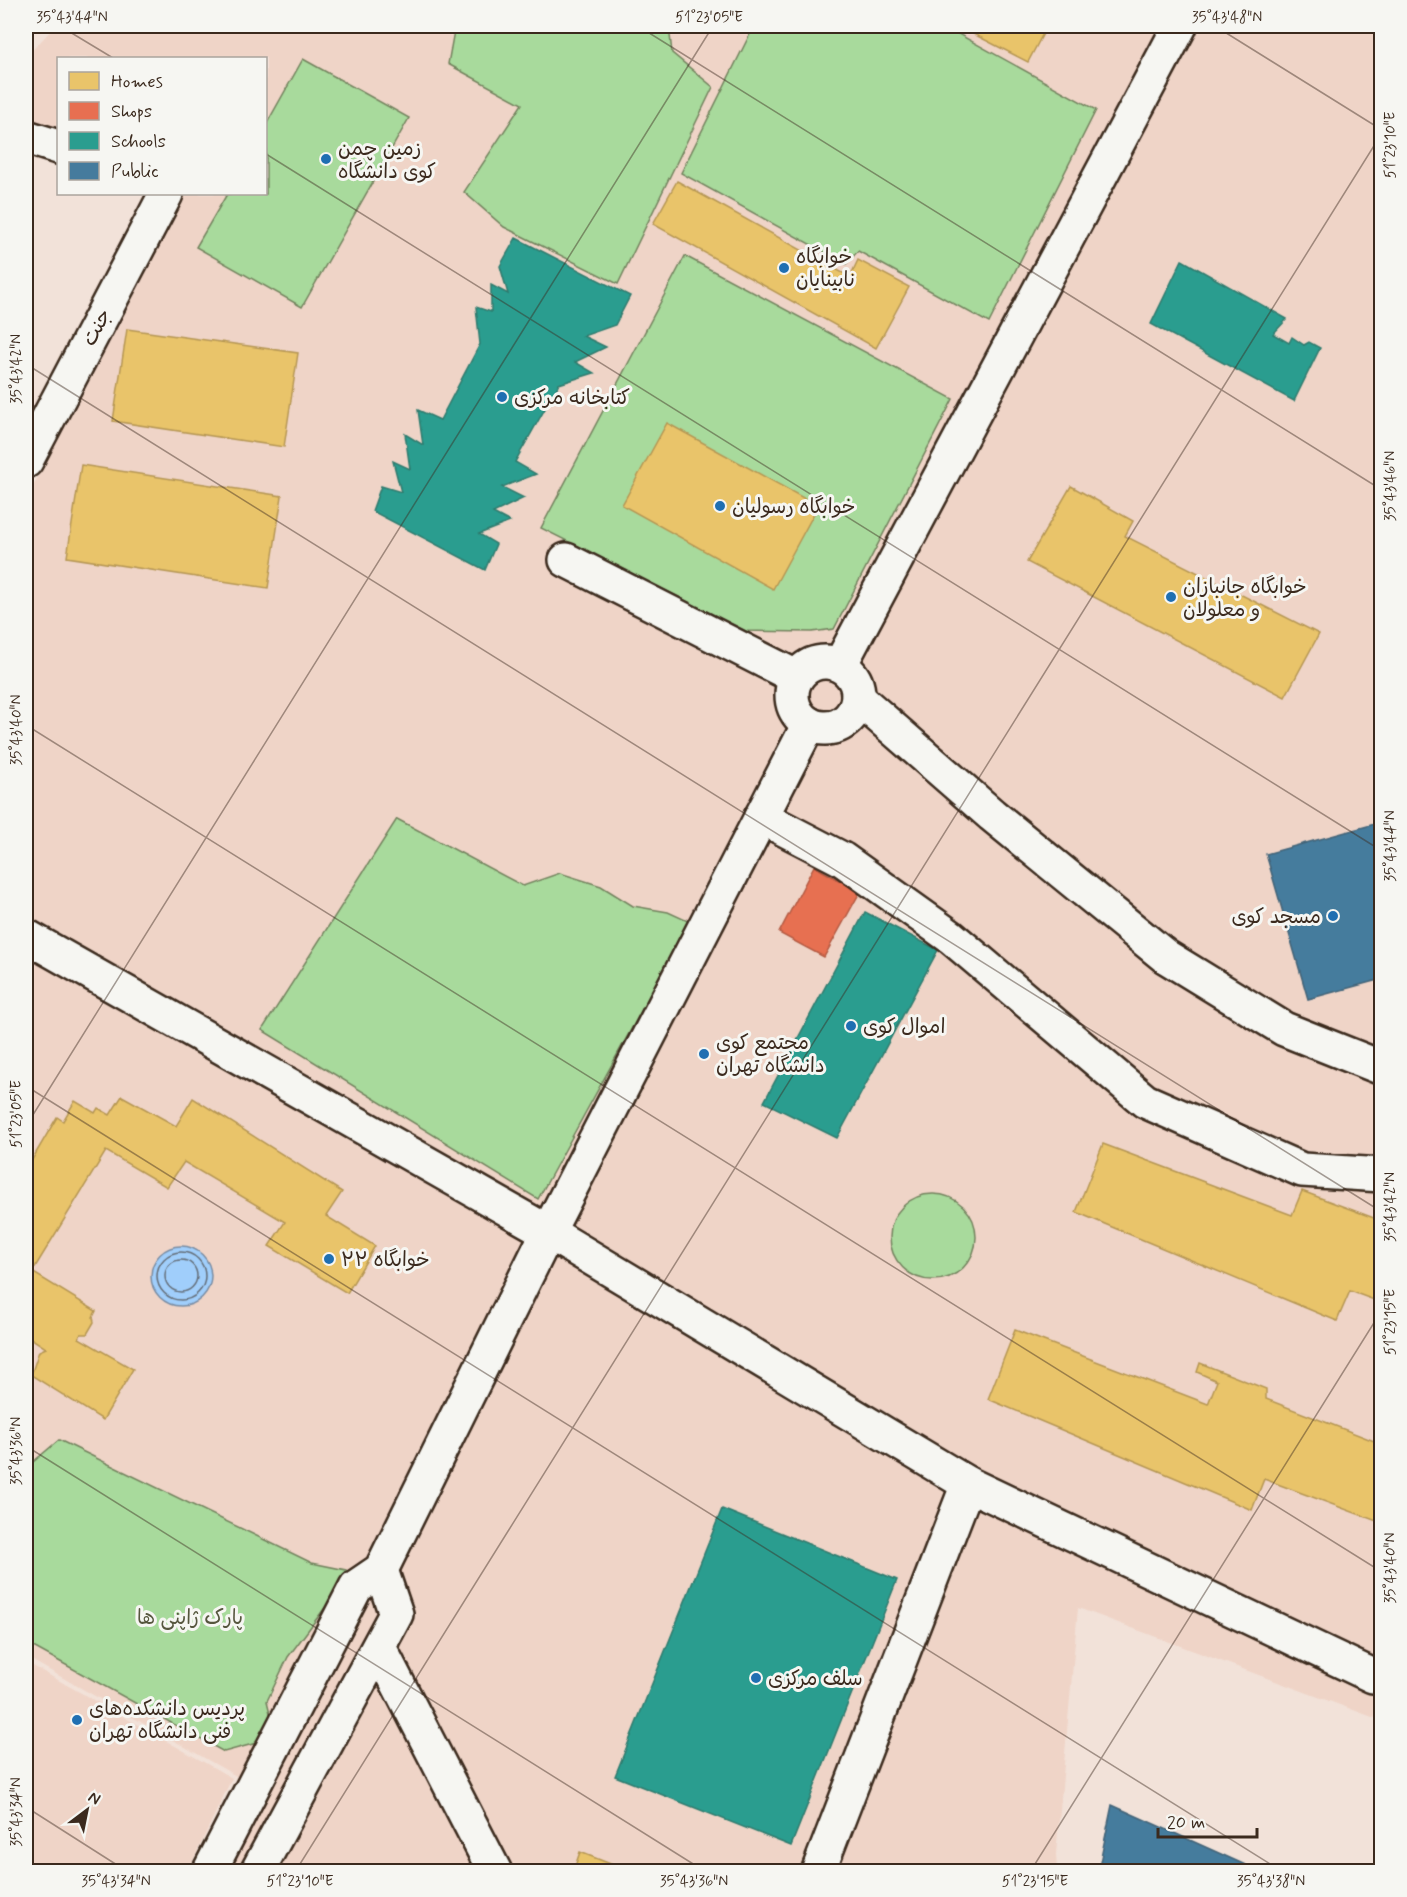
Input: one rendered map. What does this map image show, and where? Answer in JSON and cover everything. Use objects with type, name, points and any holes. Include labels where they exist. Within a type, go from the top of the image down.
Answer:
[{"type":"street","points":[[840,666],[1180,26]]},
{"type":"street","points":[[26,137],[57,147]]},
{"type":"street","name":"جنت","points":[[26,461],[35,422],[165,195]]},
{"type":"street","points":[[566,560],[796,677]]},
{"type":"street","points":[[825,662],[840,666],[853,677],[858,698],[855,708],[849,718],[830,728],[820,728],[809,724],[794,709],[791,698],[796,677],[814,663],[825,662]]},
{"type":"street","points":[[858,698],[992,815],[1165,956],[1284,1029],[1382,1068]]},
{"type":"street","points":[[210,1872],[356,1587],[381,1570],[548,1232],[809,724]]},
{"type":"street","points":[[761,817],[842,859],[951,937],[1145,1101],[1302,1170],[1382,1175]]},
{"type":"street","points":[[26,936],[548,1232],[968,1485],[1373,1676]]},
{"type":"street","points":[[818,1872],[968,1485]]},
{"type":"street","points":[[258,1872],[396,1614],[381,1570]]},
{"type":"street","points":[[378,1647],[495,1872]]},
{"type":"shaded area","name":"مجتمع کوی دانشگاه تهران","points":[[55,26],[1381,26],[1382,1701],[1375,1718],[1078,1608],[1056,1854],[1057,1871],[194,1871],[238,1777],[26,1657],[26,500],[184,195],[267,195],[267,57],[57,57],[57,133],[26,121],[26,57]]},
{"type":"shaded area","name":"پردیس دانشکده‌های فنی دانشگاه تهران","points":[[26,1662],[232,1778],[188,1871],[26,1871]]},
{"type":"green space","points":[[445,26],[669,26],[672,53],[713,87],[618,284],[504,227],[464,192],[522,104],[448,64],[454,31]]},
{"type":"green space","points":[[754,26],[944,26],[1096,110],[989,323],[858,251],[846,264],[681,173]]},
{"type":"green space","name":"زمین چمن کوی دانشگاه","points":[[303,59],[409,118],[302,307],[196,247],[226,195],[267,195],[267,123]]},
{"type":"green space","points":[[685,256],[953,399],[834,629],[812,632],[746,631],[541,528]]},
{"type":"green space","points":[[397,819],[523,886],[560,873],[601,886],[633,906],[668,912],[690,922],[538,1199],[262,1030]]},
{"type":"green space","points":[[933,1194],[950,1197],[964,1206],[973,1220],[976,1237],[973,1254],[964,1268],[950,1277],[933,1280],[916,1277],[902,1268],[893,1254],[890,1237],[893,1220],[902,1206],[916,1197]]},
{"type":"green space","name":"پارک ژاپنی ها","points":[[59,1440],[312,1563],[346,1570],[348,1577],[288,1657],[267,1701],[271,1717],[260,1742],[224,1752],[26,1643],[26,1468]]},
{"type":"water","points":[[181,1246],[198,1251],[206,1259],[211,1276],[206,1293],[198,1301],[181,1306],[164,1301],[156,1293],[151,1276],[156,1259],[164,1251]]},
{"type":"building: Homes","points":[[958,26],[1047,26],[1028,62]]},
{"type":"building: Homes","name":"خوابگاه نابینایان","points":[[677,181],[850,277],[858,260],[909,287],[876,348],[653,224]]},
{"type":"building: Homes","points":[[127,329],[298,353],[284,447],[113,421]]},
{"type":"building: Homes","name":"خوابگاه رسولیان","points":[[667,423],[818,506],[773,589],[622,505]]},
{"type":"building: Homes","points":[[81,465],[282,496],[268,588],[67,557]]},
{"type":"building: Homes","name":"خوابگاه جانبازان و معلولان","points":[[1071,486],[1133,521],[1125,536],[1319,634],[1285,697],[1027,562]]},
{"type":"building: Homes","name":"خوابگاه ۲۲","points":[[122,1096],[176,1126],[193,1098],[342,1192],[326,1216],[375,1246],[347,1293],[269,1246],[285,1222],[184,1162],[167,1187],[106,1151],[32,1272],[96,1311],[93,1317],[94,1322],[87,1334],[81,1334],[79,1338],[133,1369],[103,1420],[31,1375],[39,1351],[46,1348],[26,1335],[26,1170],[57,1117],[63,1121],[75,1101],[95,1113],[98,1108],[110,1115]]},
{"type":"building: Homes","points":[[1103,1144],[1292,1215],[1302,1191],[1382,1221],[1382,1303],[1350,1291],[1337,1321],[1076,1212]]},
{"type":"building: Homes","points":[[1015,1330],[1208,1404],[1217,1381],[1197,1372],[1200,1363],[1266,1389],[1266,1399],[1382,1444],[1382,1523],[1264,1479],[1252,1510],[988,1399]]},
{"type":"building: Homes","points":[[580,1852],[631,1872],[573,1872]]},
{"type":"building: Shops","points":[[814,866],[860,892],[824,957],[779,933]]},
{"type":"building: Schools","name":"کتابخانه مرکزی","points":[[516,238],[630,296],[615,325],[583,336],[606,347],[575,362],[594,373],[559,384],[515,462],[536,474],[502,487],[524,498],[493,513],[510,522],[479,534],[496,544],[485,570],[372,511],[381,486],[401,492],[393,461],[410,469],[405,434],[423,445],[418,410],[440,420],[480,344],[476,307],[491,312],[491,285],[508,294],[500,266]]},
{"type":"building: Schools","points":[[1182,260],[1287,319],[1273,334],[1289,343],[1292,337],[1304,345],[1309,342],[1320,348],[1294,401],[1151,324]]},
{"type":"building: Schools","name":"اموال کوی","points":[[865,912],[938,950],[837,1138],[764,1102]]},
{"type":"building: Schools","name":"سلف مرکزی","points":[[722,1509],[897,1580],[791,1846],[615,1776]]},
{"type":"building: Public","name":"مسجد کوی","points":[[1382,822],[1382,979],[1308,999],[1266,854]]},
{"type":"building: Public","points":[[1112,1805],[1261,1872],[1098,1872]]},
{"type":"place","name":"زمین چمن کوی دانشگاه","points":[[326,159]]},
{"type":"place","name":"خوابگاه نابینایان","points":[[784,268]]},
{"type":"place","name":"کتابخانه مرکزی","points":[[502,397]]},
{"type":"place","name":"خوابگاه رسولیان","points":[[720,506]]},
{"type":"place","name":"خوابگاه جانبازان و معلولان","points":[[1171,597]]},
{"type":"place","name":"مسجد کوی","points":[[1333,916]]},
{"type":"place","name":"اموال کوی","points":[[851,1026]]},
{"type":"place","name":"مجتمع کوی دانشگاه تهران","points":[[704,1054]]},
{"type":"place","name":"خوابگاه ۲۲","points":[[329,1259]]},
{"type":"place","name":"سلف مرکزی","points":[[756,1678]]},
{"type":"place","name":"پردیس دانشکده‌های فنی دانشگاه تهران","points":[[77,1720]]}]
